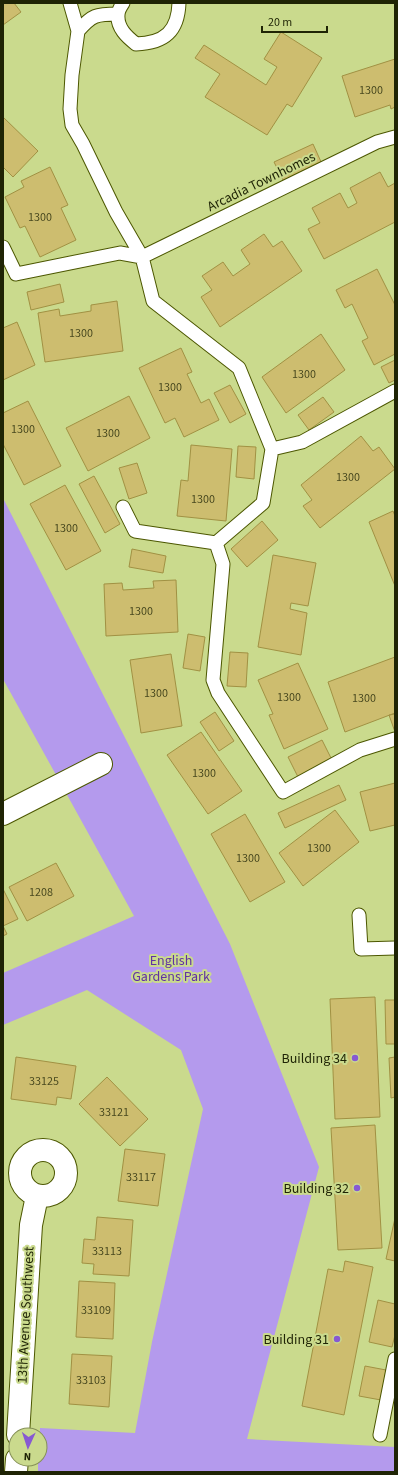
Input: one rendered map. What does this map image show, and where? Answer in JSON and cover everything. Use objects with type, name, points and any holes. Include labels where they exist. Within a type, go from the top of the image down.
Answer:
[{"type":"street","points":[[3,814],[101,764]]},
{"type":"street","name":"13th Avenue Southwest","points":[[18,1427],[31,1225],[37,1196]]},
{"type":"lane","points":[[70,3],[78,32],[72,75],[70,109],[72,125],[83,144],[116,212],[142,257],[153,301],[239,368],[272,449],[263,503],[216,544]]},
{"type":"lane","points":[[78,32],[87,21],[100,14],[120,8],[119,24],[126,36],[136,44],[148,44],[160,40],[168,34],[177,22],[179,3]]},
{"type":"lane","name":"Arcadia Townhomes","points":[[142,257],[377,142],[395,137]]},
{"type":"lane","points":[[3,247],[16,274],[120,253],[142,257]]},
{"type":"lane","points":[[272,449],[302,442],[395,391]]},
{"type":"lane","points":[[122,507],[134,531],[216,544]]},
{"type":"lane","points":[[216,544],[223,564],[213,680],[218,694],[283,792],[360,750],[395,739]]},
{"type":"lane","points":[[359,915],[360,949],[395,948]]},
{"type":"lane","points":[[380,1435],[395,1360]]},
{"type":"green space","name":"English Gardens Park","points":[[3,498],[230,944],[319,1167],[247,1439],[395,1447],[395,1472],[38,1472],[38,1467],[48,1467],[48,1428],[135,1433],[152,1342],[203,1109],[181,1050],[87,990],[3,1025],[3,973],[134,916],[3,679]]},
{"type":"building","points":[[3,3],[14,3],[21,12],[3,25]]},
{"type":"building","points":[[281,32],[322,58],[292,107],[287,104],[267,135],[205,97],[220,74],[195,58],[204,45],[266,85],[277,67],[264,59]]},
{"type":"building","points":[[395,59],[395,107],[391,109],[390,105],[355,117],[342,76]]},
{"type":"building","points":[[3,117],[38,151],[13,177],[4,168],[3,169]]},
{"type":"building","points":[[313,144],[322,164],[284,182],[274,162]]},
{"type":"building","points":[[50,167],[68,205],[61,208],[76,240],[40,257],[25,226],[20,228],[5,197],[24,187],[21,181]]},
{"type":"building","points":[[380,172],[388,187],[395,183],[395,222],[324,259],[308,229],[320,223],[312,208],[340,193],[348,208],[357,203],[350,188]]},
{"type":"building","points":[[264,234],[273,247],[282,241],[302,271],[220,327],[201,297],[212,290],[202,276],[223,262],[233,276],[250,264],[241,250]]},
{"type":"building","points":[[377,269],[395,305],[395,354],[374,365],[362,341],[368,338],[352,304],[345,308],[336,290]]},
{"type":"building","points":[[60,284],[64,302],[31,310],[27,292]]},
{"type":"building","points":[[117,301],[123,351],[45,362],[38,313],[59,309],[60,316],[91,311],[91,305]]},
{"type":"building","points":[[17,322],[35,365],[3,380],[3,328]]},
{"type":"building","points":[[321,334],[345,370],[286,413],[262,377]]},
{"type":"building","points":[[181,348],[192,372],[187,374],[201,403],[209,399],[219,420],[184,437],[175,418],[165,423],[139,368]]},
{"type":"building","points":[[395,360],[395,380],[389,383],[381,367]]},
{"type":"building","points":[[230,385],[246,414],[230,423],[214,393]]},
{"type":"building","points":[[129,396],[150,438],[88,471],[66,428]]},
{"type":"building","points":[[323,397],[334,412],[309,430],[298,415]]},
{"type":"building","points":[[28,401],[61,466],[24,485],[3,444],[3,413]]},
{"type":"building","points":[[361,436],[373,451],[379,447],[395,469],[320,528],[303,506],[312,500],[301,485]]},
{"type":"building","points":[[191,445],[232,449],[226,521],[177,516],[181,480],[188,481]]},
{"type":"building","points":[[238,446],[256,447],[254,479],[236,477]]},
{"type":"building","points":[[137,463],[147,493],[129,499],[119,468]]},
{"type":"building","points":[[94,476],[120,524],[105,533],[79,484]]},
{"type":"building","points":[[65,485],[101,551],[66,570],[30,504]]},
{"type":"building","points":[[393,511],[395,516],[395,586],[369,522]]},
{"type":"building","points":[[262,521],[278,540],[247,567],[231,549]]},
{"type":"building","points":[[132,549],[166,556],[163,573],[129,567]]},
{"type":"building","points":[[273,555],[316,563],[308,606],[291,603],[290,609],[307,613],[301,655],[258,647]]},
{"type":"building","points":[[176,580],[178,632],[106,636],[104,584],[122,583],[123,590],[154,588],[153,581]]},
{"type":"building","points":[[188,634],[205,637],[200,671],[183,668]]},
{"type":"building","points":[[230,652],[248,653],[246,687],[227,686]]},
{"type":"building","points":[[171,654],[182,726],[141,733],[130,660]]},
{"type":"building","points":[[395,657],[395,713],[345,732],[328,682]]},
{"type":"building","points":[[298,663],[328,729],[284,749],[269,715],[273,714],[258,680]]},
{"type":"building","points":[[215,712],[234,741],[219,751],[200,722]]},
{"type":"building","points":[[395,714],[395,732],[389,715]]},
{"type":"building","points":[[201,732],[242,791],[208,814],[167,755]]},
{"type":"building","points":[[322,740],[333,762],[299,779],[288,757]]},
{"type":"building","points":[[395,783],[395,825],[370,831],[360,792]]},
{"type":"building","points":[[339,785],[346,800],[285,828],[278,813]]},
{"type":"building","points":[[335,810],[359,842],[303,886],[279,853]]},
{"type":"building","points":[[245,814],[285,882],[250,902],[211,834]]},
{"type":"building","points":[[56,863],[74,896],[27,921],[9,887]]},
{"type":"building","points":[[3,889],[18,919],[3,926]]},
{"type":"building","points":[[3,926],[7,934],[3,936]]},
{"type":"building","name":"Building 34","points":[[375,997],[380,1117],[335,1119],[330,999]]},
{"type":"building","points":[[385,1000],[395,1000],[395,1044],[386,1044]]},
{"type":"building","points":[[16,1057],[76,1066],[71,1099],[57,1097],[56,1105],[11,1099]]},
{"type":"building","points":[[395,1057],[395,1097],[391,1098],[389,1058]]},
{"type":"building","points":[[107,1077],[148,1119],[120,1146],[79,1104]]},
{"type":"building","name":"Building 32","points":[[375,1125],[382,1248],[338,1250],[331,1128]]},
{"type":"building","points":[[125,1149],[165,1154],[158,1206],[118,1201]]},
{"type":"building","points":[[97,1217],[133,1220],[129,1276],[93,1274],[94,1264],[82,1263],[84,1239],[95,1240]]},
{"type":"building","points":[[395,1218],[395,1261],[386,1259]]},
{"type":"building","name":"Building 31","points":[[345,1261],[373,1267],[344,1415],[302,1406],[328,1269],[343,1272]]},
{"type":"building","points":[[79,1281],[115,1283],[113,1339],[76,1337]]},
{"type":"building","points":[[378,1300],[395,1304],[395,1335],[392,1347],[369,1342]]},
{"type":"building","points":[[72,1354],[112,1356],[109,1407],[69,1404]]},
{"type":"building","points":[[365,1366],[386,1370],[381,1400],[359,1396]]},
{"type":"place","name":"Building 34","points":[[355,1058]]},
{"type":"place","name":"Building 32","points":[[357,1188]]},
{"type":"place","name":"Building 31","points":[[337,1339]]}]
